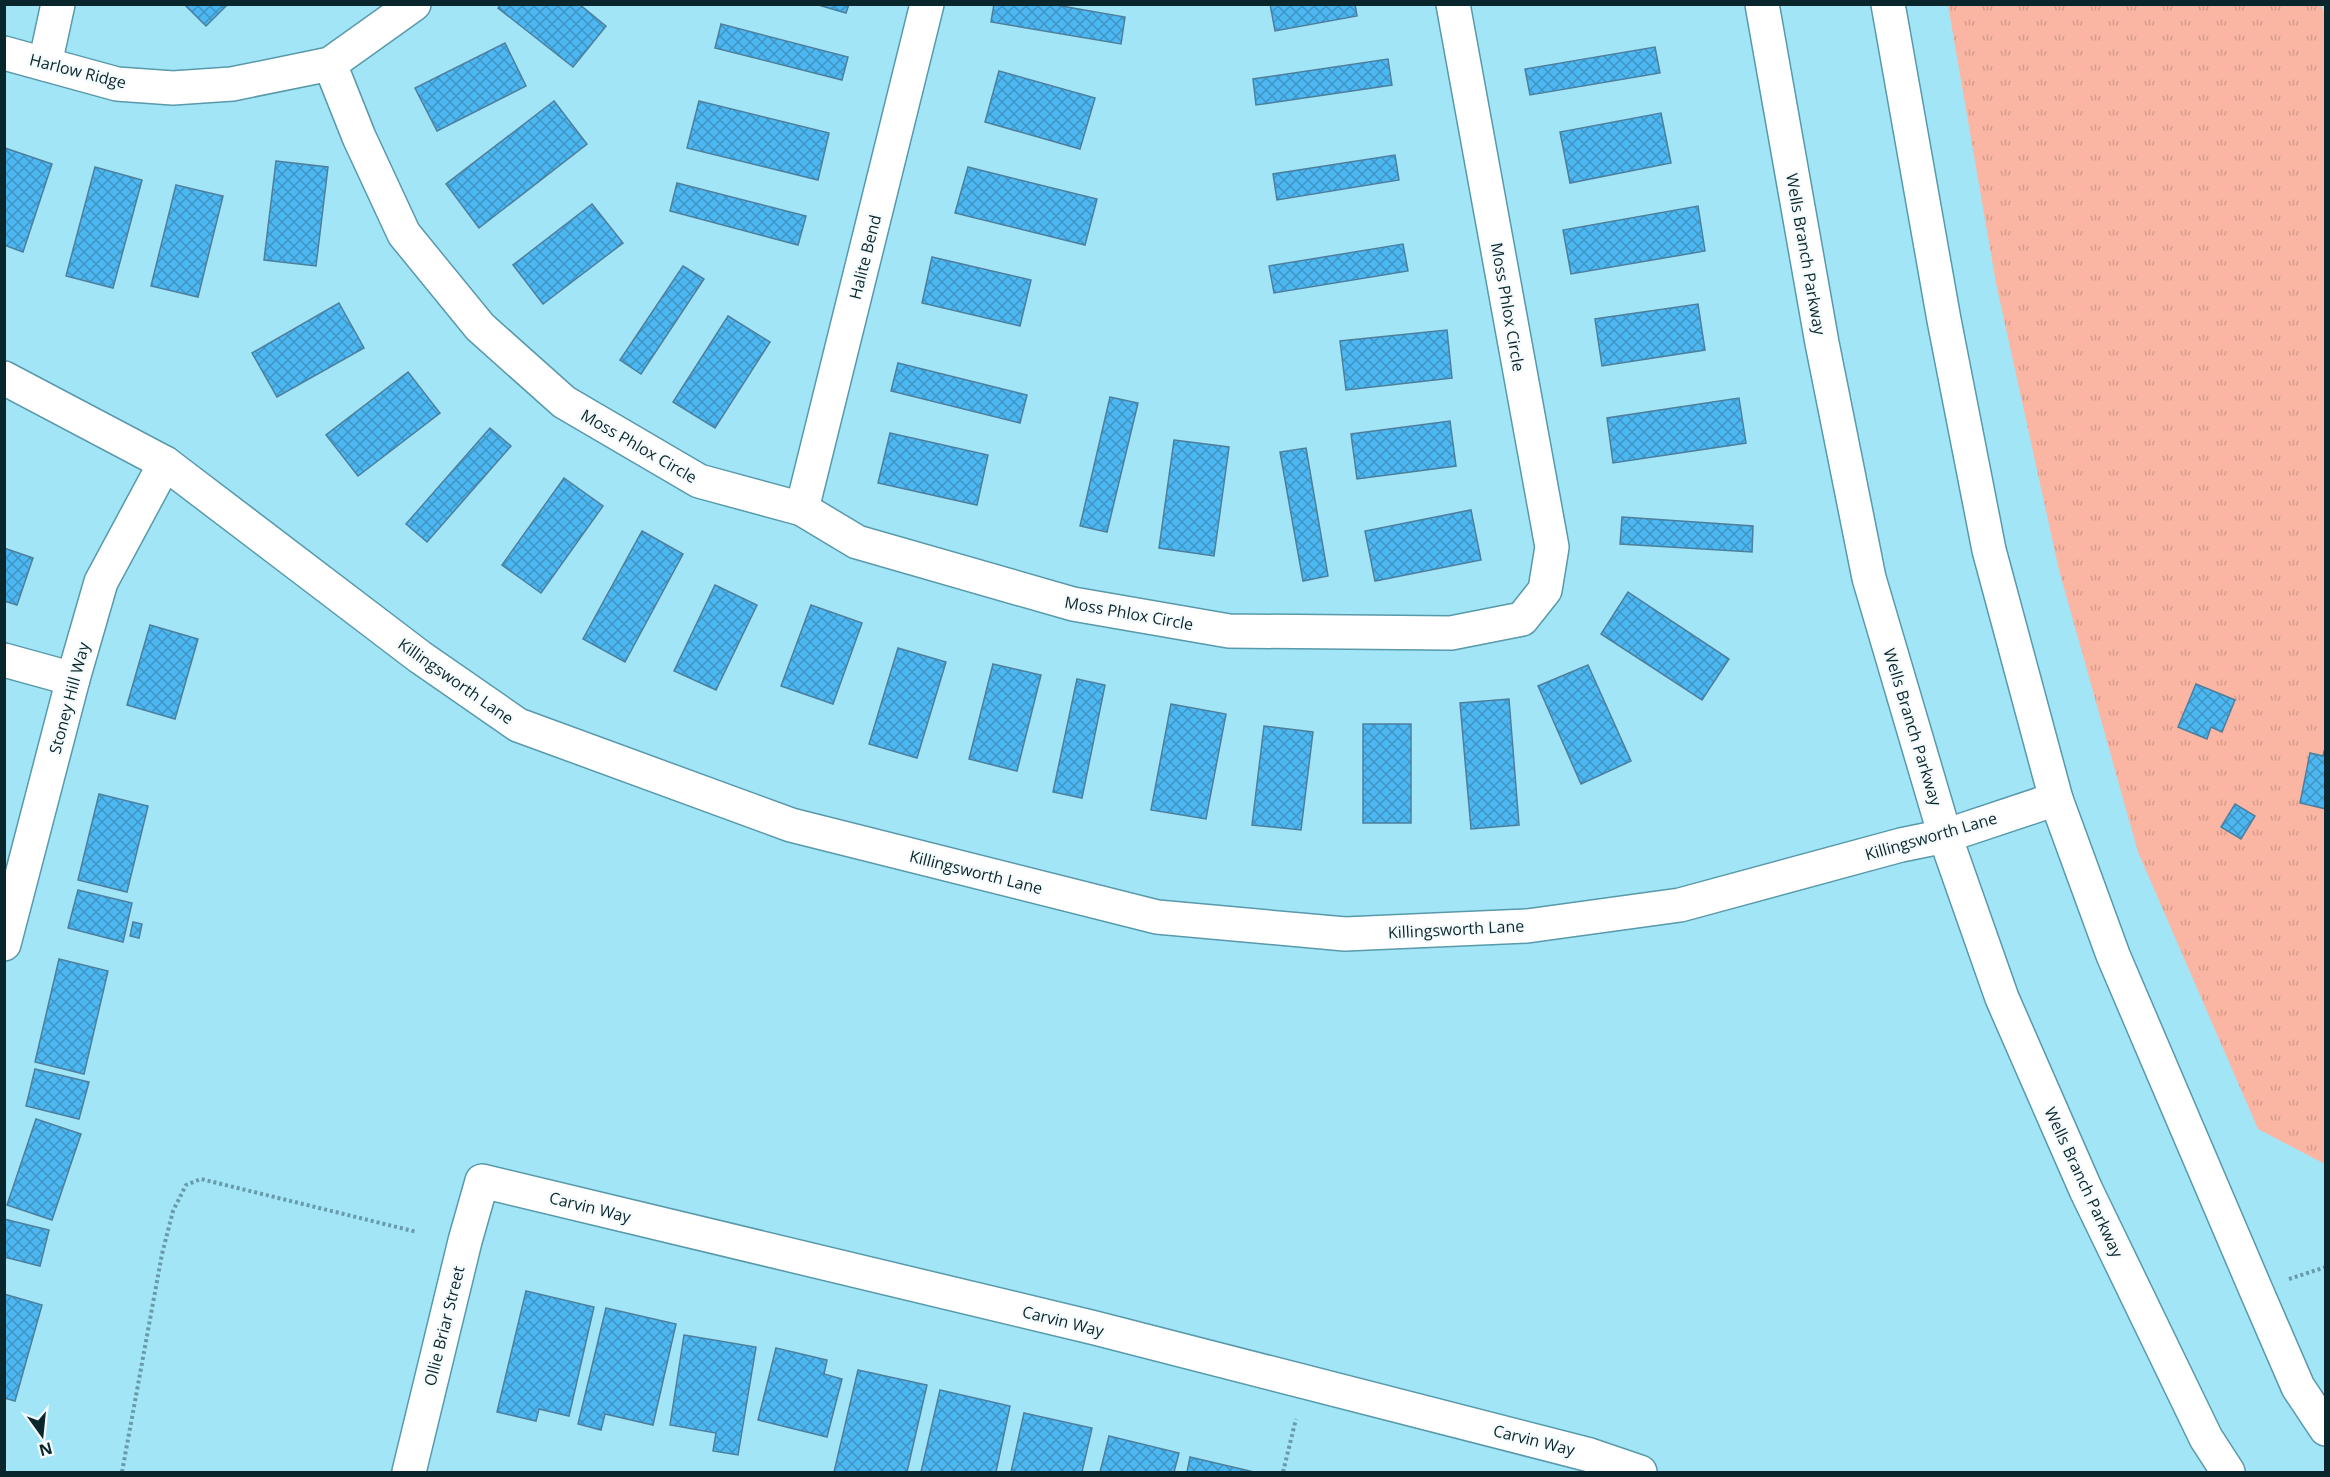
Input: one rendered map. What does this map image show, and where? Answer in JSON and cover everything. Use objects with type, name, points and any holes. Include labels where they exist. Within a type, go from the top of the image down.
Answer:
[{"type":"street","points":[[45,64],[58,4]]},
{"type":"street","points":[[330,64],[414,4]]},
{"type":"street","name":"Halite Bend","points":[[802,509],[927,4]]},
{"type":"street","name":"Moss Phlox Circle","points":[[330,64],[359,137],[404,234],[480,327],[564,402],[699,481],[802,509],[857,542],[1073,604],[1229,631],[1451,633],[1522,619],[1545,590],[1552,548],[1453,4]]},
{"type":"street","name":"Wells Branch Parkway","points":[[1762,4],[1822,343],[1869,578],[1945,836],[2002,998],[2086,1190],[2206,1438],[2228,1473]]},
{"type":"street","points":[[1888,4],[1944,320],[1989,550],[2056,799],[2113,955],[2256,1290],[2298,1387],[2325,1429]]},
{"type":"street","name":"Harlow Ridge","points":[[4,53],[117,84],[173,88],[232,84],[330,64]]},
{"type":"street","name":"Killingsworth Lane","points":[[4,378],[165,463],[420,657],[518,725],[791,825],[1156,918],[1345,934],[1527,926],[1680,905],[1901,845],[1945,836],[2056,799]]},
{"type":"street","name":"Stoney Hill Way","points":[[4,944],[100,582],[165,463]]},
{"type":"street","points":[[4,660],[73,679]]},
{"type":"street","name":"Ollie Briar Street","points":[[409,1473],[465,1241],[482,1181]]},
{"type":"street","name":"Carvin Way","points":[[482,1181],[1106,1331],[1590,1455],[1640,1473]]},
{"type":"path","points":[[122,1473],[162,1254],[173,1211],[186,1185],[201,1179],[417,1232]]},
{"type":"path","points":[[1283,1473],[1296,1419]]},
{"type":"green space","points":[[2320,4],[2325,14],[2325,1164],[2258,1129],[2138,852],[2059,570],[1996,283],[1948,5]]},
{"type":"building","points":[[184,4],[228,4],[206,26]]},
{"type":"building","points":[[501,4],[579,4],[606,26],[573,67],[498,8]]},
{"type":"building","points":[[815,4],[849,4],[846,13]]},
{"type":"building","points":[[994,4],[1050,4],[1125,17],[1121,44],[991,22]]},
{"type":"building","points":[[1270,4],[1355,4],[1357,16],[1275,31]]},
{"type":"building","points":[[721,24],[848,57],[842,80],[715,48]]},
{"type":"building","points":[[505,43],[526,86],[437,131],[415,88]]},
{"type":"building","points":[[1655,47],[1660,73],[1530,95],[1525,69]]},
{"type":"building","points":[[1388,59],[1392,85],[1256,105],[1253,79]]},
{"type":"building","points":[[999,71],[1095,98],[1080,149],[985,122]]},
{"type":"building","points":[[554,101],[587,144],[479,228],[446,184]]},
{"type":"building","points":[[699,101],[829,133],[818,180],[687,148]]},
{"type":"building","points":[[1661,113],[1671,163],[1570,183],[1560,132]]},
{"type":"building","points":[[5,148],[52,164],[23,252],[4,245]]},
{"type":"building","points":[[1395,155],[1399,180],[1277,200],[1273,174]]},
{"type":"building","points":[[276,161],[328,167],[316,266],[264,260]]},
{"type":"building","points":[[95,167],[142,180],[113,288],[66,276]]},
{"type":"building","points":[[968,167],[1097,199],[1085,245],[955,213]]},
{"type":"building","points":[[677,183],[806,216],[798,245],[670,211]]},
{"type":"building","points":[[176,185],[223,196],[198,297],[151,286]]},
{"type":"building","points":[[592,204],[623,243],[543,304],[513,265]]},
{"type":"building","points":[[1698,206],[1705,251],[1571,274],[1563,230]]},
{"type":"building","points":[[1403,244],[1408,271],[1274,293],[1269,266]]},
{"type":"building","points":[[932,257],[1031,280],[1020,326],[922,303]]},
{"type":"building","points":[[683,266],[704,279],[641,374],[620,360]]},
{"type":"building","points":[[339,303],[364,348],[277,397],[252,353]]},
{"type":"building","points":[[1698,304],[1705,350],[1602,366],[1595,319]]},
{"type":"building","points":[[728,316],[770,342],[715,428],[673,402]]},
{"type":"building","points":[[1447,330],[1452,378],[1346,390],[1340,341]]},
{"type":"building","points":[[898,363],[1027,395],[1020,423],[891,391]]},
{"type":"building","points":[[408,372],[440,413],[358,476],[326,435]]},
{"type":"building","points":[[1110,397],[1138,403],[1107,532],[1080,526]]},
{"type":"building","points":[[1739,398],[1746,443],[1613,463],[1607,418]]},
{"type":"building","points":[[1450,421],[1456,466],[1357,479],[1351,434]]},
{"type":"building","points":[[490,428],[511,446],[427,542],[406,524]]},
{"type":"building","points":[[890,433],[988,455],[977,505],[878,483]]},
{"type":"building","points":[[1174,440],[1229,447],[1214,556],[1159,548]]},
{"type":"building","points":[[1306,448],[1328,576],[1303,581],[1280,452]]},
{"type":"building","points":[[564,478],[603,506],[541,593],[502,565]]},
{"type":"building","points":[[1471,510],[1481,560],[1375,581],[1365,531]]},
{"type":"building","points":[[1622,517],[1753,526],[1752,552],[1620,544]]},
{"type":"building","points":[[642,531],[683,554],[625,662],[583,639]]},
{"type":"building","points":[[4,548],[33,558],[17,605],[4,601]]},
{"type":"building","points":[[715,585],[757,605],[716,690],[674,671]]},
{"type":"building","points":[[1628,592],[1729,659],[1702,700],[1601,634]]},
{"type":"building","points":[[811,605],[862,623],[833,704],[781,686]]},
{"type":"building","points":[[150,625],[198,639],[175,719],[127,705]]},
{"type":"building","points":[[898,648],[946,662],[917,758],[869,744]]},
{"type":"building","points":[[993,664],[1041,675],[1017,771],[969,759]]},
{"type":"building","points":[[1588,665],[1631,761],[1581,784],[1538,686]]},
{"type":"building","points":[[1077,679],[1105,685],[1082,798],[1053,792]]},
{"type":"building","points":[[2196,684],[2235,700],[2222,732],[2211,727],[2207,739],[2178,727]]},
{"type":"building","points":[[1509,699],[1519,825],[1471,829],[1460,703]]},
{"type":"building","points":[[1171,704],[1226,714],[1206,819],[1151,810]]},
{"type":"building","points":[[1363,724],[1411,724],[1411,823],[1363,823]]},
{"type":"building","points":[[1264,726],[1313,732],[1301,830],[1252,825]]},
{"type":"building","points":[[2326,744],[2326,809],[2300,803],[2310,753],[2323,756]]},
{"type":"building","points":[[99,794],[148,806],[127,892],[78,880]]},
{"type":"building","points":[[2235,804],[2255,816],[2241,839],[2221,827]]},
{"type":"building","points":[[78,890],[132,903],[123,942],[68,928]]},
{"type":"building","points":[[133,922],[142,924],[139,938],[130,936]]},
{"type":"building","points":[[59,959],[108,971],[84,1074],[35,1062]]},
{"type":"building","points":[[35,1069],[89,1082],[79,1119],[26,1106]]},
{"type":"building","points":[[36,1119],[81,1134],[52,1220],[7,1205]]},
{"type":"building","points":[[4,1219],[49,1230],[40,1266],[4,1257]]},
{"type":"building","points":[[526,1291],[594,1307],[569,1416],[539,1409],[536,1421],[497,1412]]},
{"type":"building","points":[[4,1294],[42,1305],[15,1401],[4,1398]]},
{"type":"building","points":[[606,1308],[676,1324],[653,1425],[605,1414],[601,1430],[578,1424]]},
{"type":"building","points":[[684,1335],[756,1347],[738,1455],[713,1451],[716,1433],[670,1425]]},
{"type":"building","points":[[776,1348],[827,1360],[824,1374],[842,1379],[827,1437],[758,1420]]},
{"type":"building","points":[[858,1370],[927,1385],[907,1472],[834,1472]]},
{"type":"building","points":[[940,1390],[1010,1406],[996,1472],[921,1472]]},
{"type":"building","points":[[1024,1413],[1092,1428],[1082,1472],[1011,1472]]},
{"type":"building","points":[[1109,1436],[1179,1453],[1174,1472],[1100,1472]]},
{"type":"building","points":[[1190,1457],[1254,1472],[1187,1472]]}]
